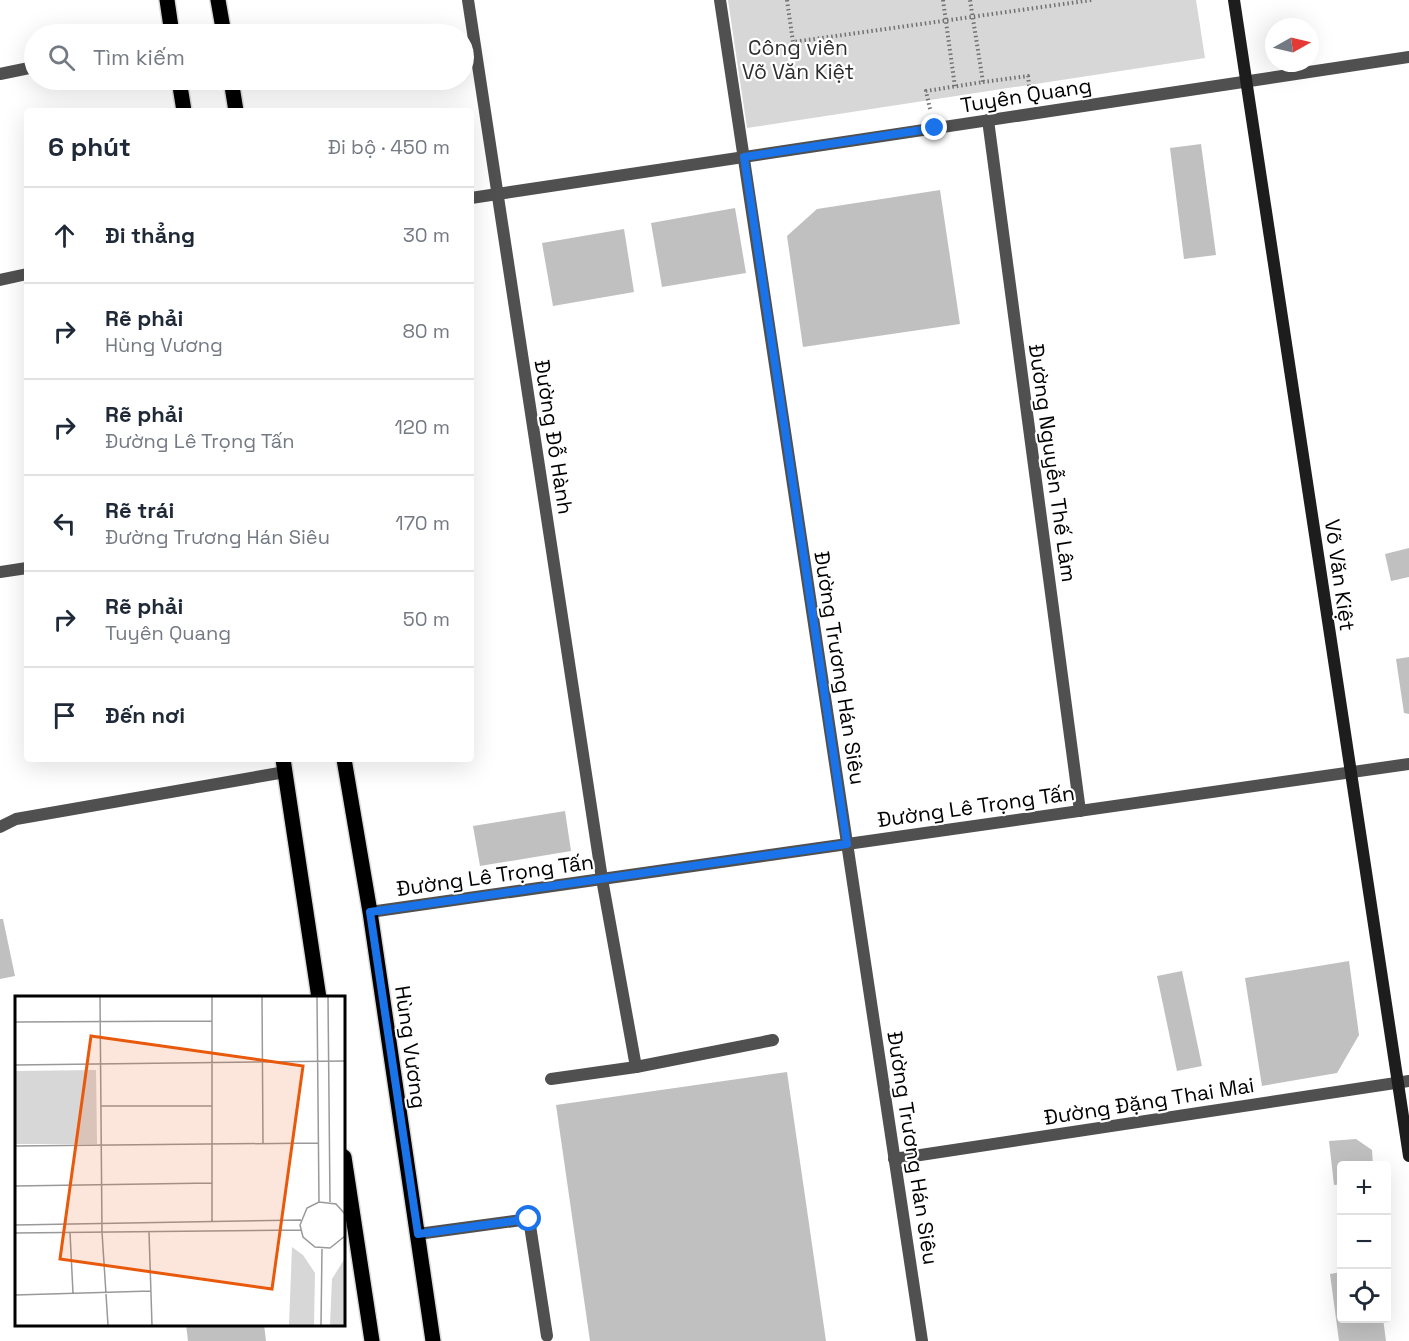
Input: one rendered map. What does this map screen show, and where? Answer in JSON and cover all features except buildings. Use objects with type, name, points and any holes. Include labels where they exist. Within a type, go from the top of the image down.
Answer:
[{"type":"main road","points":[[167,0],[171,24]]},
{"type":"main road","points":[[219,0],[223,24]]},
{"type":"main road","points":[[181,90],[184,108]]},
{"type":"main road","points":[[233,90],[236,108]]},
{"type":"main road","name":"Hùng Vương","points":[[345,762],[370,912],[433,1341]]},
{"type":"main road","points":[[284,766],[319,996]]},
{"type":"main road","points":[[345,1163],[372,1341]]},
{"type":"street","name":"Đường Đỗ Hành","points":[[468,0],[472,24]]},
{"type":"street","name":"Đường Trương Hán Siêu","points":[[720,0],[922,1341]]},
{"type":"street","name":"Võ Văn Kiệt","points":[[1234,0],[1350,773],[1403,1082],[1409,1156]]},
{"type":"street","name":"Đường Đỗ Hành","points":[[474,39],[602,879],[636,1067]]},
{"type":"street","name":"Tuyên Quang","points":[[474,198],[1409,57]]},
{"type":"street","points":[[0,74],[24,70]]},
{"type":"street","name":"Đường Nguyễn Thế Lâm","points":[[988,120],[1080,811]]},
{"type":"street","points":[[0,280],[24,275]]},
{"type":"street","points":[[0,572],[24,568]]},
{"type":"street","name":"Đường Lê Trọng Tấn","points":[[370,912],[1409,764]]},
{"type":"street","points":[[0,827],[16,819],[284,766]]},
{"type":"street","points":[[551,1079],[636,1067],[772,1040]]},
{"type":"street","name":"Đường Đặng Thai Mai","points":[[894,1159],[1403,1082]]},
{"type":"street","points":[[418,1234],[529,1219],[547,1336]]},
{"type":"path","points":[[787,0],[793,42],[1092,0]]},
{"type":"path","points":[[943,0],[955,87],[982,81],[970,0]]},
{"type":"green space","name":"Công viên Võ Văn Kiệt","points":[[728,0],[1196,0],[1205,58],[747,128]]},
{"type":"route","points":[[529,1219],[418,1234],[370,912],[847,844],[744,157],[935,128]]}]
